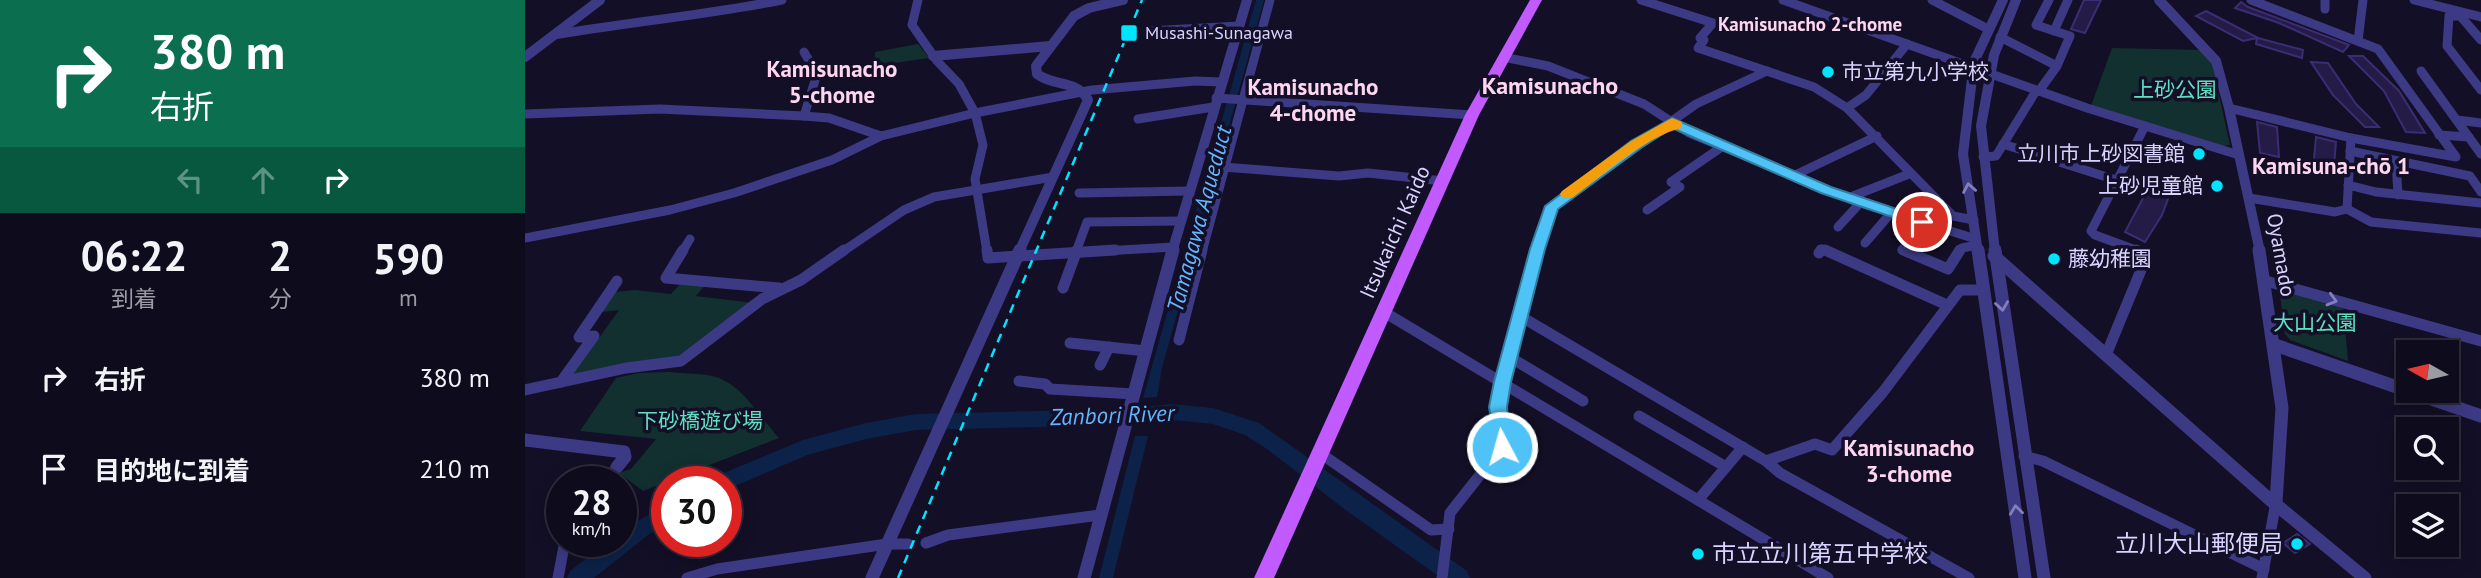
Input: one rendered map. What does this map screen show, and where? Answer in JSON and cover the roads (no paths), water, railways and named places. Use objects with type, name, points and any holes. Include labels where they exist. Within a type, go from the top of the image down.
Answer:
[{"type":"main road","name":"Itsukaichi Kaido","points":[[1264,578],[1443,181],[1503,57],[1536,0]]},
{"type":"street","points":[[525,57],[600,0]]},
{"type":"street","points":[[554,35],[630,22],[723,12],[782,0]]},
{"type":"street","points":[[918,0],[912,25],[933,57],[959,84],[975,113],[983,145],[975,175],[988,258],[1174,247]]},
{"type":"street","points":[[872,578],[1088,100],[1085,92],[1074,86],[1046,81],[1037,74],[1037,64],[1072,18],[1080,12],[1123,0]]},
{"type":"street","points":[[1084,578],[1189,191],[1247,0]]},
{"type":"street","points":[[1178,340],[1239,99],[1270,0]]},
{"type":"street","points":[[1641,0],[1713,23],[1700,38],[1704,40],[1698,48],[1814,87],[1847,108],[1953,216],[1974,220]]},
{"type":"street","points":[[1783,0],[1797,2],[2038,91],[2239,155]]},
{"type":"street","points":[[2003,0],[1973,68],[1963,154],[2025,578]]},
{"type":"street","points":[[2016,0],[2000,37],[1989,73],[1981,126],[1983,158],[2024,456],[2045,578]]},
{"type":"street","points":[[1983,158],[1996,156],[2047,75],[2057,66],[2070,36],[2036,25],[2049,0]]},
{"type":"street","points":[[2054,31],[2068,0]]},
{"type":"street","name":"Oyamado","points":[[2159,0],[2216,61],[2229,108],[2266,281],[2275,345],[2282,408],[2276,502]]},
{"type":"street","points":[[2229,108],[2351,138],[2456,158],[2378,49],[2279,5],[2252,0]]},
{"type":"street","points":[[2358,41],[2363,0]]},
{"type":"street","points":[[2414,0],[2481,17]]},
{"type":"street","points":[[1937,1],[1988,29]]},
{"type":"street","points":[[2458,13],[2481,40]]},
{"type":"street","points":[[2458,13],[2449,16],[2447,46],[2481,90]]},
{"type":"street","points":[[1148,31],[1239,26]]},
{"type":"street","points":[[2000,37],[2057,66]]},
{"type":"street","points":[[1847,108],[1866,95],[1907,44]]},
{"type":"street","points":[[933,57],[1050,46]]},
{"type":"street","points":[[804,52],[817,74],[804,116]]},
{"type":"street","points":[[1503,57],[1548,66],[1644,104],[1672,122],[1793,176],[1860,203],[1976,242],[2268,498],[2365,578]]},
{"type":"street","points":[[1442,578],[1450,513],[1502,447],[1498,407],[1503,382],[1552,206],[1696,104],[1767,71]]},
{"type":"street","points":[[2421,71],[2481,153]]},
{"type":"street","points":[[525,238],[670,210],[734,193],[832,160],[881,136],[975,113],[1085,92],[1182,82],[1222,82]]},
{"type":"street","points":[[1138,119],[1217,101],[1239,99],[1478,110]]},
{"type":"street","points":[[525,114],[660,109],[804,116],[829,118],[881,136]]},
{"type":"street","points":[[2457,120],[2481,122]]},
{"type":"street","points":[[2106,355],[2146,258],[2143,253],[2095,235],[2091,231],[2145,126]]},
{"type":"street","points":[[2439,135],[2469,137]]},
{"type":"street","points":[[1793,176],[1877,136]]},
{"type":"street","points":[[2347,209],[2351,138]]},
{"type":"street","points":[[2003,144],[2116,180]]},
{"type":"street","points":[[1647,210],[1679,187],[1671,182],[1723,146]]},
{"type":"street","points":[[2350,151],[2470,176],[2481,192]]},
{"type":"street","points":[[2421,151],[2425,167]]},
{"type":"street","points":[[2396,161],[2398,195]]},
{"type":"street","points":[[1223,167],[1339,176],[1368,173],[1443,181]]},
{"type":"street","points":[[1848,198],[1909,174]]},
{"type":"street","points":[[525,390],[626,368],[681,361],[762,299],[801,281],[904,210],[934,197],[1053,177]]},
{"type":"street","points":[[2348,185],[2398,195],[2481,203]]},
{"type":"street","points":[[1079,192],[1189,191]]},
{"type":"street","points":[[2249,198],[2335,212],[2347,209],[2371,222],[2481,233]]},
{"type":"street","points":[[1838,227],[1860,203]]},
{"type":"street","points":[[1865,243],[1891,213]]},
{"type":"street","points":[[1063,288],[1087,222],[1181,221]]},
{"type":"street","points":[[1925,223],[1902,250],[1948,269],[1962,248],[1976,242]]},
{"type":"street","points":[[690,239],[666,278],[782,288]]},
{"type":"street","points":[[1819,253],[1822,249],[1947,305]]},
{"type":"street","points":[[561,382],[594,335],[579,337],[617,281]]},
{"type":"street","points":[[2266,281],[2481,341]]},
{"type":"street","points":[[1766,461],[1815,444],[1832,450],[1889,383],[1960,290],[1984,290]]},
{"type":"street","points":[[1384,312],[1828,578]]},
{"type":"street","points":[[1520,316],[1743,447],[1780,472],[1969,578]]},
{"type":"street","points":[[1070,343],[1146,351]]},
{"type":"street","points":[[2275,345],[2481,416]]},
{"type":"street","points":[[1100,365],[1109,347]]},
{"type":"street","points":[[1509,356],[1583,401]]},
{"type":"street","points":[[1019,381],[1045,384],[1050,389],[1132,399]]},
{"type":"street","points":[[1639,416],[1655,433],[1726,467]]},
{"type":"street","points":[[525,440],[624,452],[625,457],[618,466]]},
{"type":"street","points":[[1698,500],[1743,447]]},
{"type":"street","points":[[2024,456],[2043,461],[2263,573],[2276,502]]},
{"type":"street","points":[[1319,457],[1431,530],[1449,530]]},
{"type":"street","points":[[926,543],[949,535],[1100,515]]},
{"type":"street","points":[[687,578],[717,569],[887,544],[908,544]]},
{"type":"street","points":[[558,578],[562,557]]},
{"type":"water","name":"Tamagawa Aqueduct","points":[[1256,0],[1264,0],[1162,368],[1157,397],[1143,398]]},
{"type":"water","points":[[1135,436],[1148,436],[1113,578],[1099,578]]},
{"type":"waterway","name":"Zanbori River","points":[[742,474],[803,448],[866,431],[916,422],[1121,417],[1172,412],[1213,416],[1252,429],[1274,443],[1350,502],[1459,578]]},
{"type":"waterway","name":"Zanbori River","points":[[578,578],[651,522]]},
{"type":"railway","points":[[898,578],[1142,0]]},
{"type":"place","name":"Musashi-Sunagawa","points":[[1129,33]]},
{"type":"place","name":"市立第九小学校","points":[[1828,72]]},
{"type":"place","name":"立川市上砂図書館","points":[[2199,154]]},
{"type":"place","name":"上砂児童館","points":[[2217,186]]},
{"type":"place","name":"藤幼稚園","points":[[2054,259]]},
{"type":"place","name":"立川大山郵便局","points":[[2297,544]]},
{"type":"place","name":"市立立川第五中学校","points":[[1698,554]]},
{"type":"district","name":"Kamisunacho 2-chome","points":[[1810,24]]},
{"type":"district","name":"Kamisunacho 5-chome","points":[[832,82]]},
{"type":"district","name":"Kamisunacho","points":[[1550,86]]},
{"type":"district","name":"Kamisunacho 4-chome","points":[[1313,100]]},
{"type":"district","name":"Kamisuna-chō 1","points":[[2331,166]]},
{"type":"district","name":"Kamisunacho 3-chome","points":[[1909,461]]},
{"type":"park label","name":"上砂公園","points":[[2175,90]]},
{"type":"park label","name":"大山公園","points":[[2315,323]]},
{"type":"park label","name":"下砂橋遊び場","points":[[700,421]]}]
